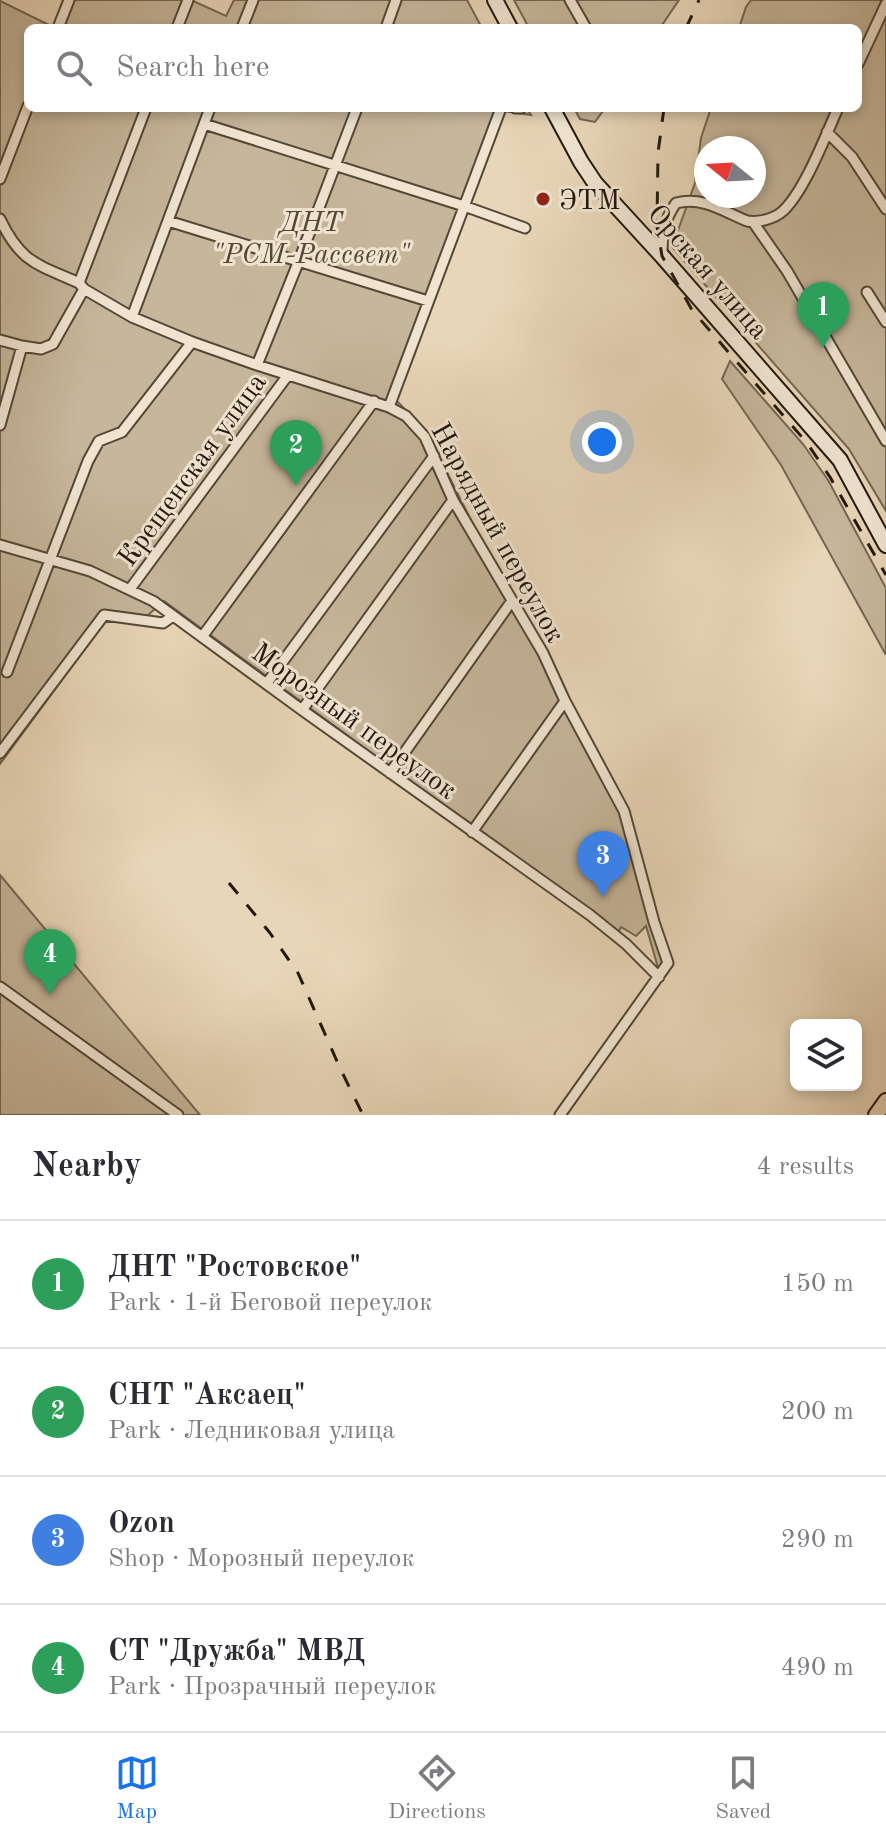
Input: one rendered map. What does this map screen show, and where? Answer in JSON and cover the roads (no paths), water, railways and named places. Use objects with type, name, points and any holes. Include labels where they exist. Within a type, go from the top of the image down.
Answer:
[{"type":"main road","points":[[495,0],[508,24]]},
{"type":"main road","name":"Орская улица","points":[[554,112],[595,183],[840,460],[886,545]]},
{"type":"main road","points":[[876,1115],[886,1101]]},
{"type":"street","points":[[60,24],[69,0]]},
{"type":"street","points":[[179,24],[188,0]]},
{"type":"street","points":[[244,24],[253,0]]},
{"type":"street","points":[[387,24],[396,0]]},
{"type":"street","points":[[570,0],[584,24]]},
{"type":"street","points":[[862,56],[885,8]]},
{"type":"street","points":[[0,179],[26,112]]},
{"type":"street","points":[[0,340],[41,349],[53,344],[82,286],[145,112]]},
{"type":"street","points":[[132,317],[208,112]]},
{"type":"street","points":[[257,365],[355,112]]},
{"type":"street","points":[[389,407],[499,112]]},
{"type":"street","points":[[753,222],[781,213],[798,193],[836,112]]},
{"type":"street","points":[[204,124],[525,228]]},
{"type":"street","points":[[827,132],[852,157],[886,209]]},
{"type":"street","points":[[662,256],[663,231],[668,214],[676,203],[700,200],[753,222],[787,271],[886,441]]},
{"type":"street","name":"Нарядный переулок","points":[[0,219],[17,249],[29,260],[82,286],[132,317],[257,365],[389,407],[406,416],[425,437],[453,500],[543,653],[624,811],[668,963],[659,977]]},
{"type":"street","points":[[168,221],[428,301]]},
{"type":"street","points":[[867,292],[886,322]]},
{"type":"street","points":[[7,672],[88,461],[99,441],[122,432],[192,342]]},
{"type":"street","points":[[0,425],[22,346]]},
{"type":"street","name":"Крещенская улица","points":[[130,589],[288,375]]},
{"type":"street","points":[[202,637],[374,401]]},
{"type":"street","points":[[267,683],[434,456]]},
{"type":"street","points":[[302,710],[453,500]]},
{"type":"street","name":"Морозный переулок","points":[[0,545],[90,571],[153,601],[590,915],[626,944],[659,977]]},
{"type":"street","points":[[390,773],[511,602]]},
{"type":"street","points":[[0,753],[104,615],[163,623],[173,616]]},
{"type":"street","points":[[472,832],[565,701]]},
{"type":"street","points":[[560,1115],[659,977]]},
{"type":"street","points":[[0,987],[178,1115]]},
{"type":"railway","points":[[688,24],[699,0]]},
{"type":"railway","points":[[663,112],[658,153],[657,226],[662,256],[692,310],[807,443],[886,575]]},
{"type":"railway","points":[[229,883],[298,973],[363,1115]]},
{"type":"place","name":"ЭТМ","points":[[543,199]]},
{"type":"place","name":"ДНТ \"Ростовское\"","points":[[823,348]]},
{"type":"place","name":"СНТ \"Аксаец\"","points":[[296,486]]},
{"type":"place","name":"Ozon","points":[[603,897]]},
{"type":"place","name":"СТ \"Дружба\" МВД","points":[[50,995]]},
{"type":"park label","name":"ДНТ \"РСМ-Рассвет\"","points":[[311,237]]}]
